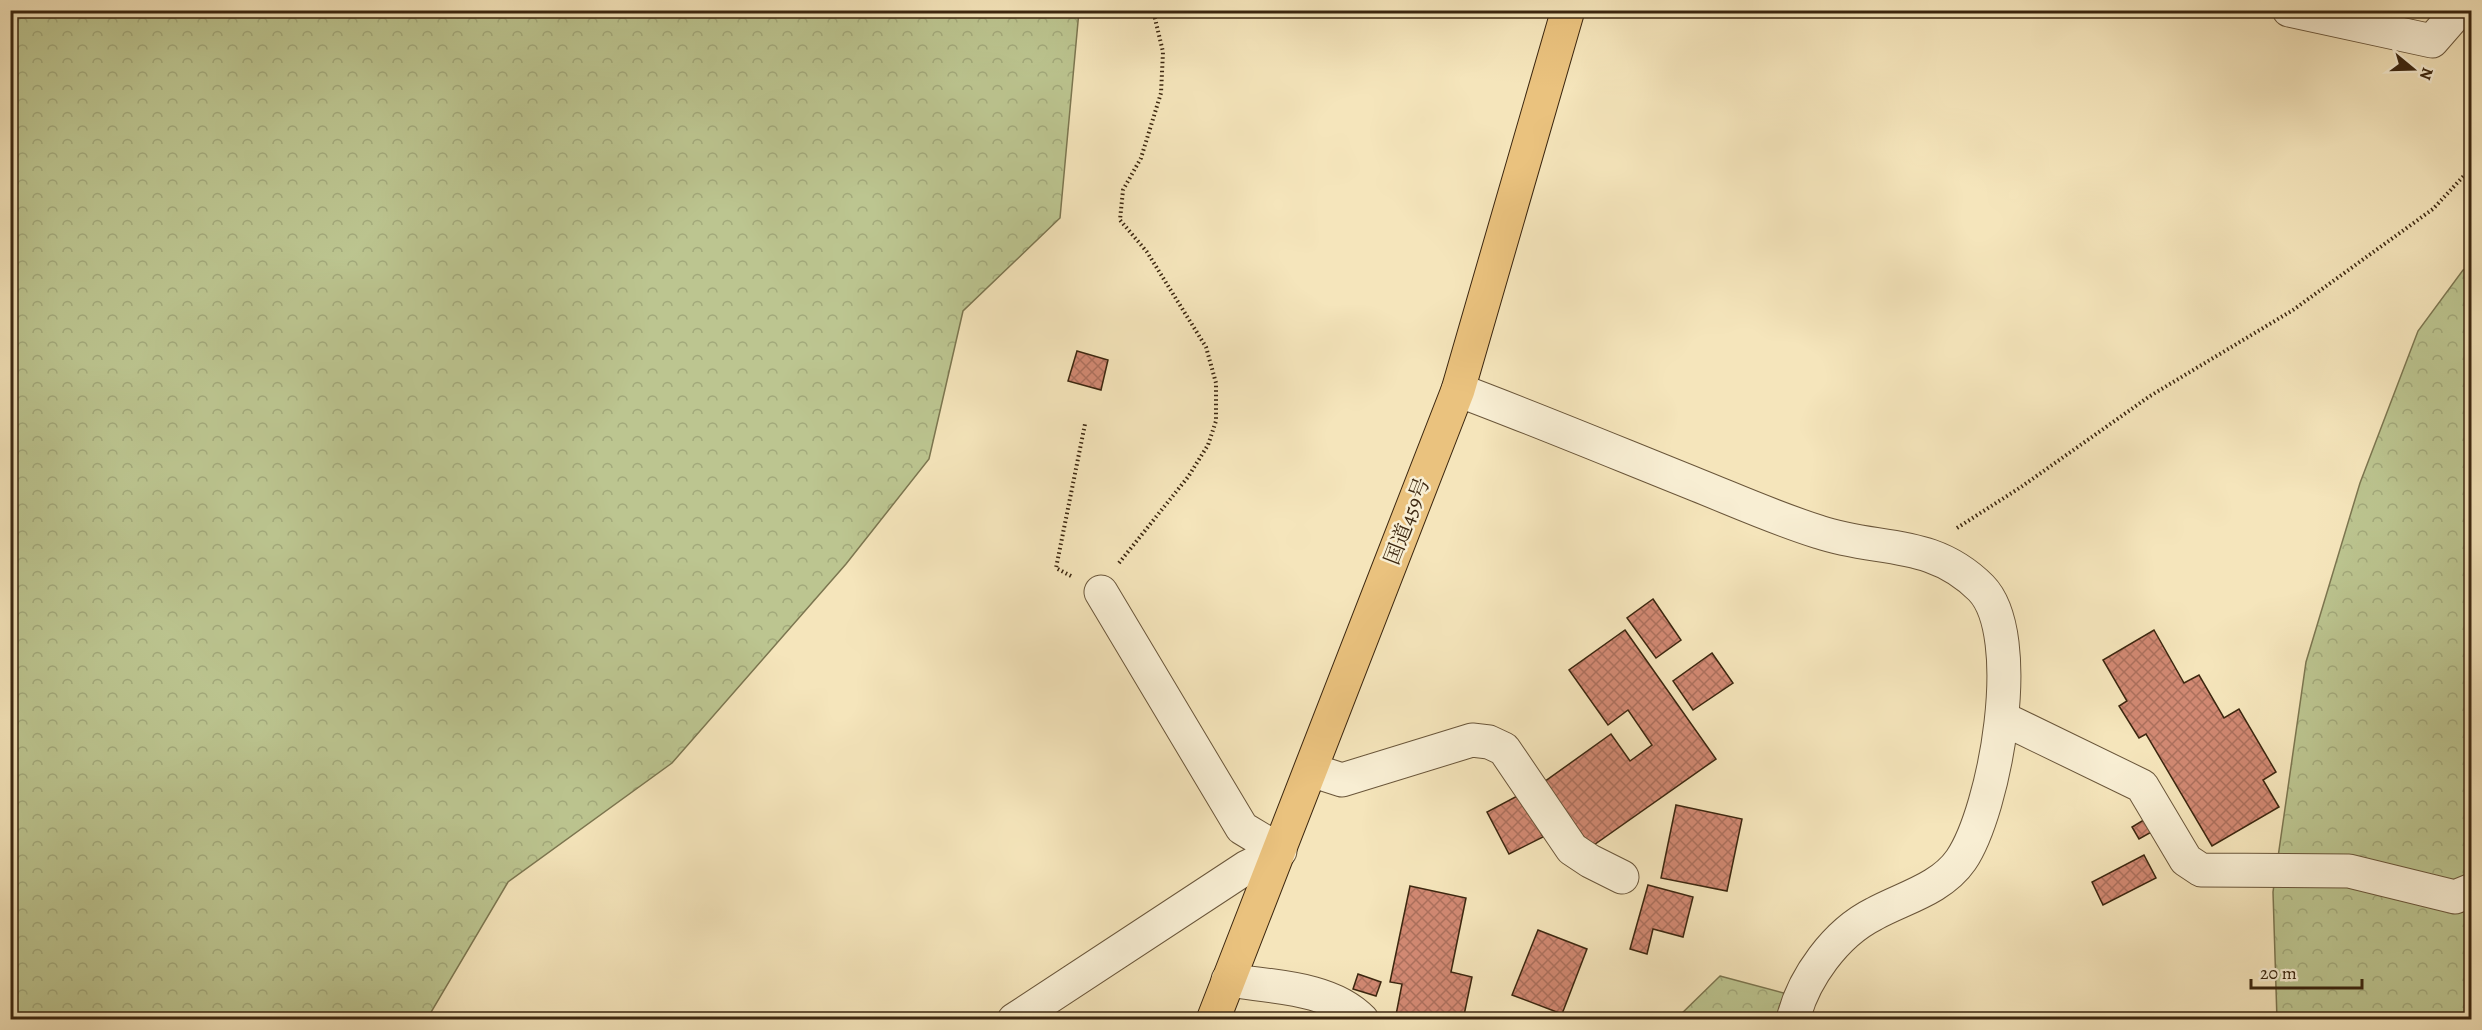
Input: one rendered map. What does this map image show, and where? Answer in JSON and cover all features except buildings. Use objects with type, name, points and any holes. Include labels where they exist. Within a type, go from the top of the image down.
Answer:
[{"type":"highway","name":"国道459号","points":[[1213,1020],[1458,390],[1568,10]]},
{"type":"street","points":[[2289,10],[2335,16],[2432,41],[2459,10]]},
{"type":"street","points":[[1458,390],[1822,534],[1921,551],[1959,571],[1980,588],[1997,613],[2005,658],[2002,718],[1985,806],[1961,860],[1949,873],[1911,898],[1873,914],[1849,930],[1832,948],[1809,981],[1793,1020]]},
{"type":"street","points":[[1101,592],[1242,828],[1280,850]]},
{"type":"street","points":[[2002,718],[2142,786],[2186,860],[2201,870],[2349,871],[2455,897],[2472,890]]},
{"type":"street","points":[[1311,770],[1342,780],[1472,740],[1489,742],[1504,749],[1572,849],[1622,877]]},
{"type":"street","points":[[1014,1020],[1247,867],[1280,850]]},
{"type":"street","points":[[1228,980],[1326,997],[1350,1007],[1362,1020]]},
{"type":"path","points":[[1085,424],[1056,568],[1101,592],[1112,572],[1188,477],[1208,445],[1216,421],[1216,383],[1206,347],[1147,252],[1120,220],[1123,190],[1141,158],[1161,93],[1163,52],[1153,10]]},
{"type":"path","points":[[1921,551],[2021,488],[2150,396],[2293,310],[2433,209],[2472,167]]},
{"type":"green space","points":[[10,11],[1079,11],[1060,218],[963,311],[929,459],[846,564],[672,763],[508,882],[427,1019],[11,1019]]},
{"type":"green space","points":[[2471,266],[2471,1019],[2277,1020],[2273,892],[2306,662],[2360,483],[2418,331],[2463,270]]},
{"type":"green space","points":[[1720,976],[1802,998],[1803,1019],[1675,1020]]}]
